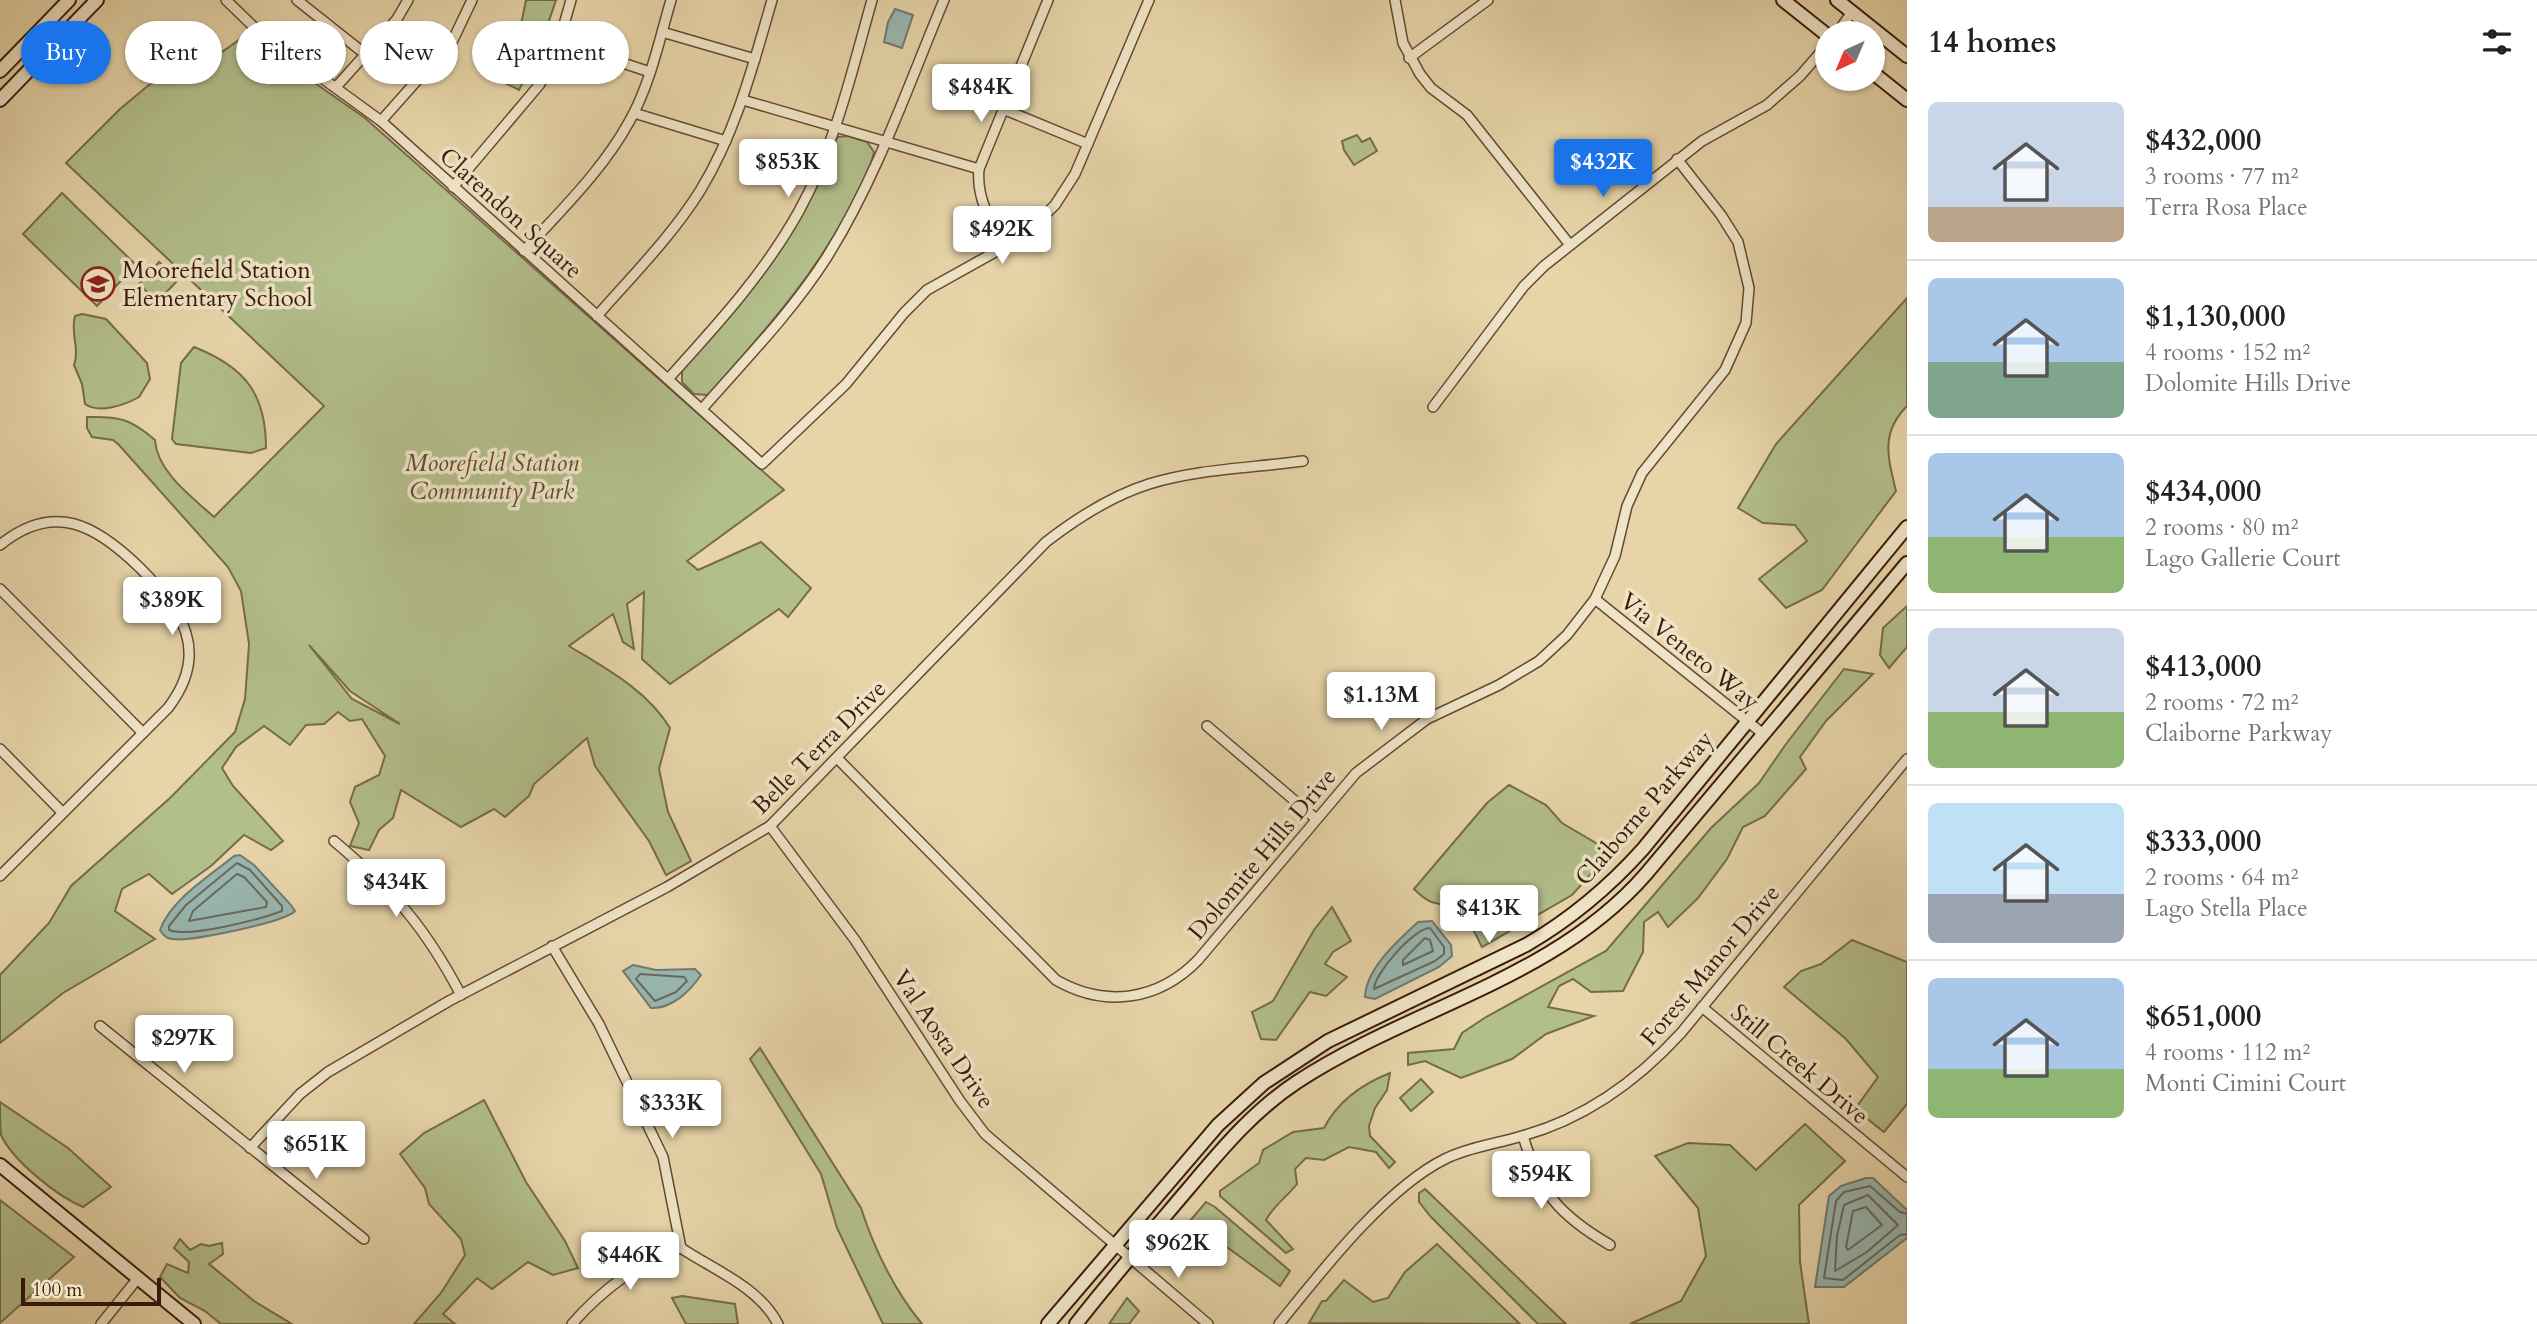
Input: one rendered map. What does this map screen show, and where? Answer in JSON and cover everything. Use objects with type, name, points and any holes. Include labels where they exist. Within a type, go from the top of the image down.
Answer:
[{"type":"main road","points":[[0,71],[69,0]]},
{"type":"main road","points":[[0,100],[97,0]]},
{"type":"main road","points":[[1783,0],[1815,25]]},
{"type":"main road","points":[[1838,0],[1907,57]]},
{"type":"main road","points":[[1885,82],[1907,100]]},
{"type":"main road","name":"Claiborne Parkway","points":[[1048,1324],[1217,1125],[1283,1068],[1328,1041],[1526,945],[1588,904],[1643,849],[1907,527]]},
{"type":"main road","name":"Claiborne Parkway","points":[[1076,1324],[1233,1136],[1269,1102],[1339,1057],[1546,956],[1612,908],[1646,874],[1907,563]]},
{"type":"main road","points":[[0,1165],[194,1324]]},
{"type":"street","name":"Clarendon Square","points":[[226,0],[259,32],[381,121],[762,464],[846,384],[904,313],[927,290],[1006,247]]},
{"type":"street","points":[[297,0],[360,50]]},
{"type":"street","points":[[395,21],[408,0]]},
{"type":"street","points":[[381,121],[453,40],[472,0]]},
{"type":"street","points":[[565,21],[571,0]]},
{"type":"street","points":[[524,251],[586,183],[634,113],[671,0]]},
{"type":"street","points":[[597,316],[683,215],[726,141],[743,100],[772,0]]},
{"type":"street","points":[[668,379],[742,296],[773,254],[800,210],[835,127],[872,0]]},
{"type":"street","points":[[702,409],[792,306],[825,259],[863,190],[944,0]]},
{"type":"street","points":[[1048,0],[979,169],[978,182],[983,203],[1006,247],[1035,226],[1055,205],[1071,181],[1149,0]]},
{"type":"street","points":[[1395,0],[1399,30],[1409,58],[1431,88],[1467,115],[1570,245]]},
{"type":"street","points":[[1409,58],[1488,0]]},
{"type":"street","points":[[1846,21],[1853,12]]},
{"type":"street","points":[[662,32],[755,59]]},
{"type":"street","points":[[1433,407],[1524,286],[1570,245],[1677,159],[1702,141],[1767,105],[1815,59]]},
{"type":"street","points":[[336,87],[360,60]]},
{"type":"street","points":[[629,65],[649,72]]},
{"type":"street","points":[[453,187],[529,101],[539,84]]},
{"type":"street","points":[[743,100],[979,169]]},
{"type":"street","points":[[1003,109],[1088,144]]},
{"type":"street","points":[[634,113],[726,141]]},
{"type":"street","name":"Dolomite Hills Drive","points":[[837,758],[1043,971],[1069,988],[1100,997],[1146,994],[1187,971],[1356,773],[1402,734],[1539,661],[1567,635],[1595,599],[1615,556],[1627,506],[1642,473],[1725,370],[1746,323],[1749,288],[1738,242],[1721,215],[1677,159]]},
{"type":"street","name":"Belle Terra Drive","points":[[250,1147],[300,1094],[328,1072],[461,995],[667,887],[770,826],[1046,542],[1081,517],[1149,484],[1186,475],[1303,461]]},
{"type":"street","points":[[0,545],[27,528],[48,522],[74,523],[90,528],[116,544],[176,606],[185,626],[188,648],[185,679],[175,699],[0,876]]},
{"type":"street","points":[[0,589],[143,733]]},
{"type":"street","name":"Via Veneto Way","points":[[1595,599],[1762,733]]},
{"type":"street","points":[[1207,726],[1315,818]]},
{"type":"street","points":[[0,749],[62,812]]},
{"type":"street","name":"Forest Manor Drive","points":[[1279,1324],[1328,1265],[1409,1183],[1444,1160],[1464,1151],[1523,1136],[1574,1116],[1623,1086],[1667,1049],[1907,759]]},
{"type":"street","name":"Val Aosta Drive","points":[[770,826],[855,940],[970,1116],[1001,1149],[1208,1324]]},
{"type":"street","points":[[334,841],[404,904],[432,942],[461,995]]},
{"type":"street","points":[[552,946],[599,1024],[663,1157],[681,1248]]},
{"type":"street","name":"Still Creek Drive","points":[[1702,1007],[1907,1177]]},
{"type":"street","points":[[100,1026],[364,1239]]},
{"type":"street","points":[[1523,1136],[1537,1177],[1555,1205],[1580,1228],[1610,1245]]},
{"type":"street","points":[[572,1324],[616,1283],[660,1254],[681,1248],[746,1287],[771,1311],[778,1324]]},
{"type":"street","points":[[101,1324],[138,1278]]},
{"type":"green space","points":[[526,0],[556,0],[549,21],[522,21]]},
{"type":"green space","name":"Moorefield Station Community Park","points":[[236,42],[236,84],[316,84],[365,118],[784,490],[687,561],[698,570],[761,542],[811,588],[788,617],[779,609],[670,684],[642,659],[644,592],[627,604],[634,649],[623,642],[613,614],[569,646],[637,691],[661,714],[670,728],[659,769],[668,812],[691,861],[666,875],[649,841],[595,766],[587,738],[534,784],[529,796],[505,817],[494,809],[461,827],[401,790],[393,818],[379,830],[369,850],[350,846],[359,823],[350,802],[355,787],[379,775],[385,756],[362,719],[350,721],[338,712],[324,724],[306,725],[290,745],[264,726],[236,747],[222,768],[233,786],[283,841],[271,850],[244,835],[211,866],[172,894],[149,874],[122,889],[115,911],[155,939],[63,993],[0,1043],[0,975],[49,923],[71,886],[170,798],[235,732],[245,699],[249,644],[241,591],[228,567],[119,445],[113,440],[92,437],[87,428],[87,417],[124,420],[155,440],[157,452],[169,473],[214,517],[324,406],[66,163],[120,109],[150,84],[222,84],[222,52]],"holes":[[[309,645],[350,691],[400,724],[352,699]]]},
{"type":"green space","points":[[507,84],[522,84],[519,90]]},
{"type":"green space","points":[[1357,135],[1362,142],[1370,138],[1377,151],[1354,165],[1344,150],[1342,141]]},
{"type":"green space","points":[[848,136],[867,142],[874,152],[866,175],[840,225],[807,277],[749,349],[708,395],[694,394],[682,382],[682,369],[768,263],[803,208],[833,143],[838,137]]},
{"type":"green space","points":[[62,193],[136,265],[97,306],[23,234]]},
{"type":"green space","points":[[159,262],[178,280],[157,302],[139,284]]},
{"type":"green space","points":[[1907,298],[1907,406],[1893,426],[1888,446],[1896,491],[1822,590],[1786,608],[1759,579],[1807,541],[1795,525],[1763,523],[1738,508],[1776,444]]},
{"type":"green space","points":[[82,314],[106,319],[147,363],[150,379],[139,397],[105,408],[85,404],[82,384],[74,365],[74,322],[75,316]]},
{"type":"green space","points":[[194,347],[227,364],[249,385],[262,412],[266,448],[251,453],[176,444],[172,439],[181,363]]},
{"type":"green space","points":[[1907,606],[1907,647],[1889,668],[1880,655],[1883,628]]},
{"type":"green space","points":[[1844,669],[1873,674],[1826,721],[1800,757],[1806,769],[1765,816],[1743,827],[1727,859],[1698,898],[1668,927],[1658,912],[1644,922],[1643,952],[1623,991],[1591,992],[1573,979],[1559,986],[1548,1007],[1594,1016],[1546,1034],[1512,1059],[1461,1078],[1425,1061],[1408,1065],[1408,1053],[1454,1049],[1462,1033],[1486,1017],[1606,951],[1711,828],[1759,783]]},
{"type":"green space","points":[[1509,785],[1546,805],[1562,823],[1611,852],[1572,895],[1482,947],[1464,917],[1448,907],[1431,902],[1414,889],[1487,803]]},
{"type":"green space","points":[[1332,907],[1351,941],[1333,952],[1325,964],[1347,977],[1326,996],[1310,992],[1276,1040],[1261,1039],[1252,1012],[1273,1001],[1314,930]]},
{"type":"green space","points":[[1852,940],[1907,962],[1907,1104],[1884,1132],[1855,1109],[1878,1077],[1846,1039],[1784,987],[1801,971],[1821,964]]},
{"type":"green space","points":[[760,1048],[861,1208],[886,1269],[922,1324],[883,1324],[837,1228],[821,1174],[750,1059]]},
{"type":"green space","points":[[1390,1073],[1387,1090],[1375,1108],[1369,1126],[1370,1136],[1395,1162],[1389,1168],[1376,1152],[1349,1147],[1324,1160],[1306,1158],[1295,1169],[1297,1184],[1266,1220],[1293,1249],[1286,1253],[1220,1196],[1220,1191],[1259,1163],[1263,1150],[1293,1132],[1324,1128],[1336,1110],[1352,1094]]},
{"type":"green space","points":[[1421,1079],[1433,1092],[1411,1111],[1400,1098]]},
{"type":"green space","points":[[484,1100],[526,1182],[565,1241],[578,1268],[553,1275],[528,1262],[492,1289],[477,1278],[443,1314],[455,1324],[414,1324],[441,1293],[465,1255],[461,1239],[429,1204],[425,1188],[400,1154],[424,1133]]},
{"type":"green space","points":[[0,1102],[68,1148],[111,1187],[83,1207],[49,1186],[15,1156],[1,1135]]},
{"type":"green space","points":[[1805,1124],[1845,1161],[1799,1205],[1800,1262],[1809,1324],[1630,1324],[1681,1301],[1706,1256],[1698,1208],[1655,1156],[1688,1143],[1730,1145],[1756,1170]]},
{"type":"green space","points":[[1425,1189],[1566,1324],[1538,1324],[1431,1217],[1419,1202],[1419,1193]]},
{"type":"green space","points":[[0,1200],[74,1257],[0,1323]]},
{"type":"green space","points":[[1206,1202],[1290,1271],[1280,1286],[1220,1242],[1200,1233],[1177,1236]]},
{"type":"green space","points":[[180,1239],[190,1250],[201,1244],[209,1246],[222,1243],[223,1254],[209,1264],[254,1301],[292,1324],[221,1324],[205,1311],[180,1298],[160,1277],[167,1264],[188,1273],[189,1262],[174,1248]]},
{"type":"green space","points":[[1437,1244],[1520,1324],[1309,1323],[1322,1301],[1326,1301],[1344,1280],[1373,1302],[1388,1298],[1405,1272]]},
{"type":"green space","points":[[682,1296],[735,1304],[738,1324],[686,1324],[672,1298]]},
{"type":"green space","points":[[1127,1298],[1139,1311],[1129,1324],[1109,1324]]},
{"type":"water","points":[[895,9],[913,15],[902,48],[884,42],[888,22]]},
{"type":"water","points":[[240,855],[254,865],[295,911],[274,920],[216,934],[183,939],[171,939],[164,935],[160,930],[165,919],[182,898],[234,856]]},
{"type":"water","points":[[1432,921],[1451,945],[1452,956],[1439,967],[1375,999],[1365,997],[1371,976],[1384,956],[1418,922]]},
{"type":"water","points":[[633,965],[656,970],[695,969],[701,975],[680,998],[666,1006],[651,1008],[623,971]]},
{"type":"water","points":[[1873,1178],[1907,1210],[1907,1238],[1844,1287],[1815,1287],[1829,1196],[1841,1186]]},
{"type":"place","name":"Moorefield Station Elementary School","points":[[98,284]]}]
